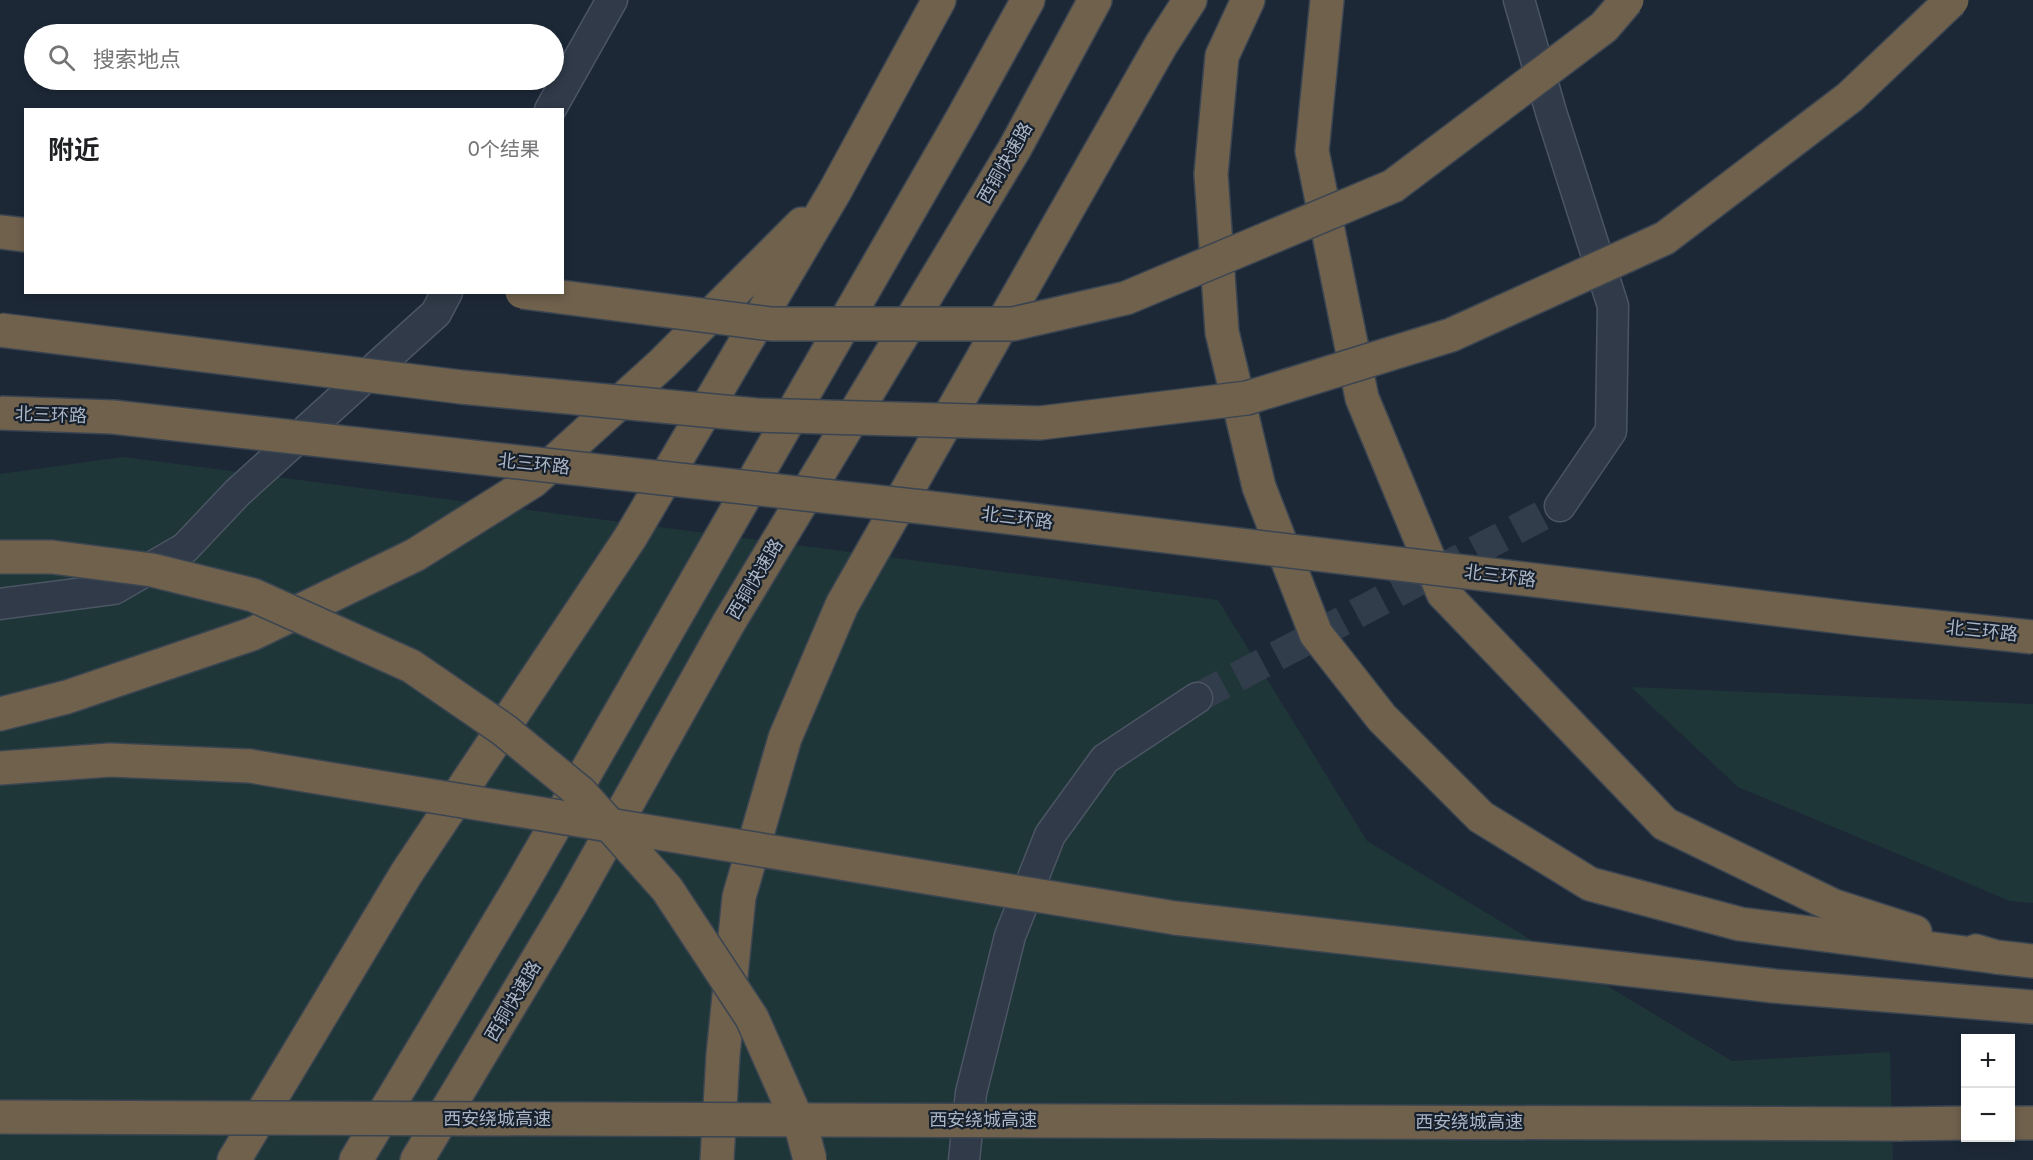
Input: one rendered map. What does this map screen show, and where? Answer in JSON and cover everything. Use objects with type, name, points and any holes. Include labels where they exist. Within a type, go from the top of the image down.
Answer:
[{"type":"highway","points":[[234,1160],[406,873],[630,538],[836,191],[939,0]]},
{"type":"highway","points":[[356,1160],[539,854],[1028,0]]},
{"type":"highway","name":"西铜快速路","points":[[417,1160],[572,902],[728,624],[1015,148],[1095,0]]},
{"type":"highway","points":[[717,1160],[723,1055],[739,897],[785,738],[842,605],[1155,56],[1190,0]]},
{"type":"highway","points":[[1248,0],[1222,56],[1211,174],[1222,332],[1259,487],[1316,634],[1382,718],[1481,818],[1590,884],[1740,924],[2033,961]]},
{"type":"highway","points":[[1327,0],[1312,151],[1362,398],[1443,593],[1665,824],[1834,906],[1996,957]]},
{"type":"highway","points":[[538,294],[771,324],[1013,324],[1126,298],[1393,186],[1604,27],[1627,0]]},
{"type":"highway","points":[[0,330],[461,387],[756,416],[1040,423],[1247,398],[1451,335],[1665,238],[1850,97],[1952,0]]},
{"type":"highway","points":[[0,714],[67,697],[252,634],[415,555],[533,481],[663,363],[836,191]]},
{"type":"highway","points":[[0,232],[24,236]]},
{"type":"highway","name":"北三环路","points":[[0,413],[113,417],[934,508],[1847,617],[2033,637]]},
{"type":"highway","points":[[0,557],[52,557],[152,570],[253,595],[411,666],[504,730],[581,793],[667,888],[752,1018],[803,1133],[810,1160]]},
{"type":"highway","points":[[0,768],[110,760],[250,766],[1175,918],[1774,986],[2033,1008]]},
{"type":"highway","name":"西安绕城高速","points":[[0,1117],[1961,1124]]},
{"type":"highway","points":[[2015,1123],[2033,1123]]},
{"type":"street","points":[[564,85],[612,0]]},
{"type":"street","points":[[1519,0],[1551,112],[1613,306],[1611,431],[1560,506]]},
{"type":"street","points":[[551,108],[561,90]]},
{"type":"street","points":[[0,604],[114,589],[185,548],[237,493],[436,313],[446,294]]},
{"type":"street","points":[[964,1160],[970,1093],[1010,936],[1050,835],[1105,759],[1197,698]]},
{"type":"green space","points":[[123,457],[1218,600],[1367,841],[1732,1061],[1890,1052],[1893,1160],[0,1160],[0,474]]},
{"type":"green space","points":[[1631,687],[2033,704],[2033,903],[2010,901],[1738,787]]},
{"type":"tunnel","points":[[1197,698],[1560,506]]}]
